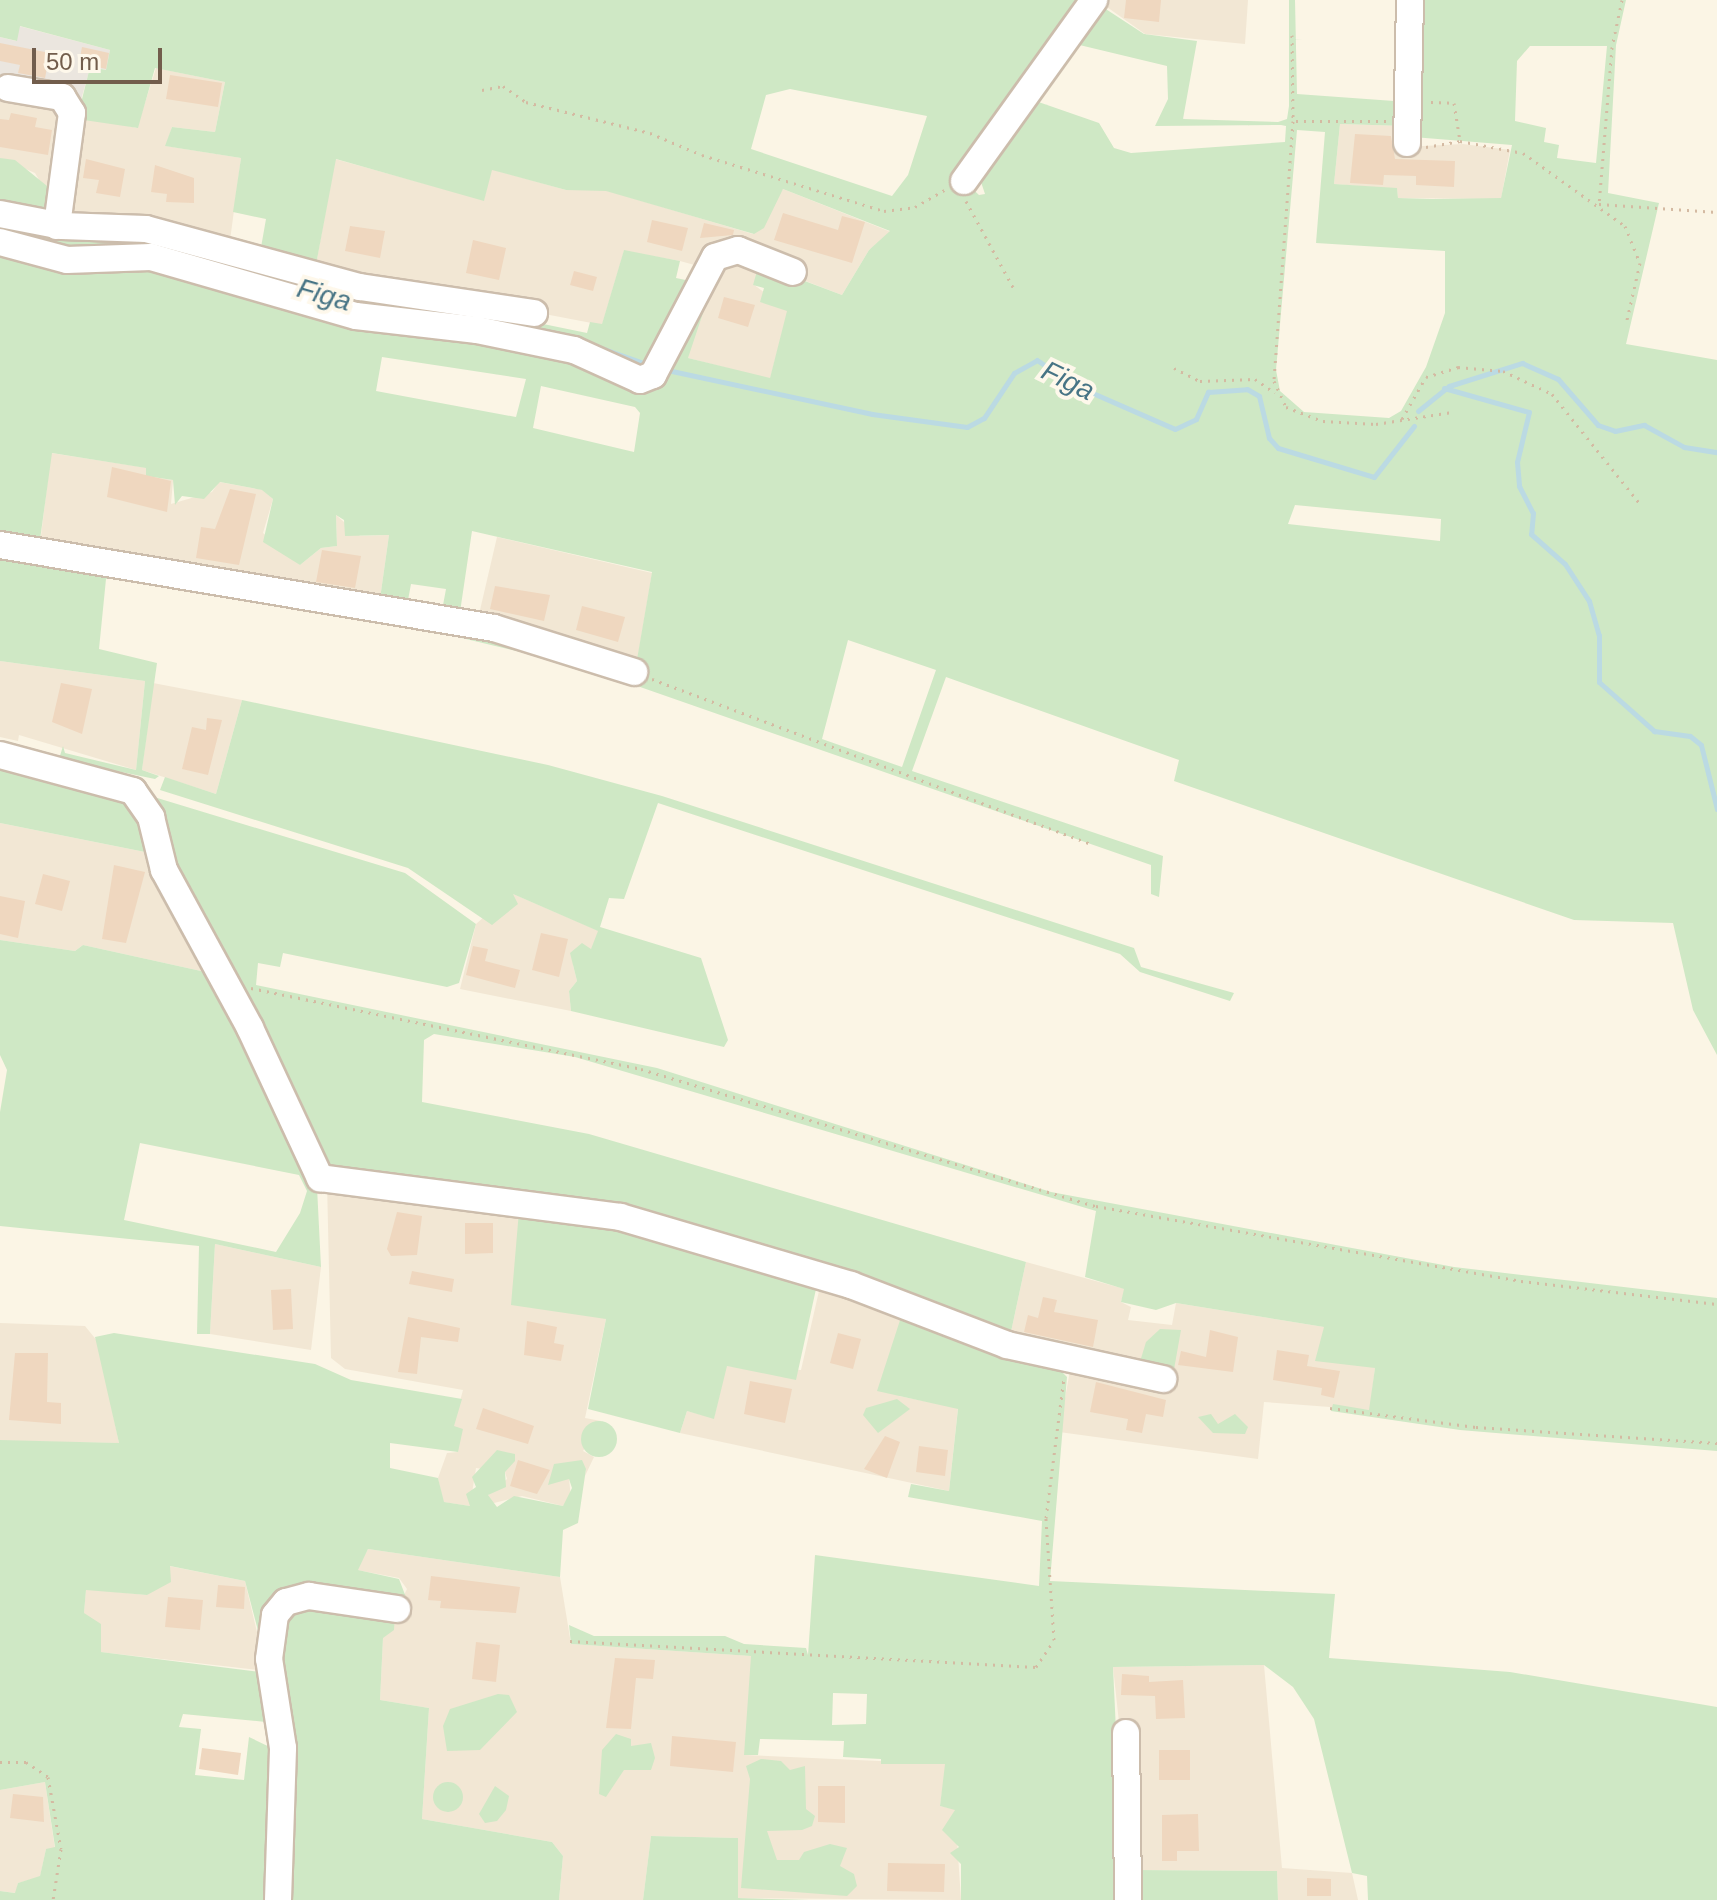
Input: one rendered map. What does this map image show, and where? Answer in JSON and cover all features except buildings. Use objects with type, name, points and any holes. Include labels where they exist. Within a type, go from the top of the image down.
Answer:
[{"type":"street","points":[[964,181],[1094,0]]},
{"type":"street","points":[[1409,123],[1405,62],[1410,0]]},
{"type":"street","points":[[8,88],[62,97],[72,113],[57,226]]},
{"type":"street","points":[[0,214],[57,226],[146,229],[360,287],[534,313]]},
{"type":"street","points":[[0,242],[67,260],[151,257],[356,316],[477,330],[574,350],[640,380],[653,375],[715,257],[738,250],[793,272]]},
{"type":"street","points":[[0,545],[494,628],[634,672]]},
{"type":"street","points":[[0,755],[133,791],[151,817],[164,870],[224,983],[320,1178],[620,1217],[721,1242],[1065,1362],[1163,1379]]},
{"type":"street","points":[[278,1900],[283,1748],[269,1659],[275,1615],[286,1602],[309,1596],[397,1609]]},
{"type":"street","points":[[1126,1733],[1128,1900]]},
{"type":"path","points":[[1599,204],[1612,47],[1622,0]]},
{"type":"path","points":[[1278,396],[1274,355],[1293,121],[1292,35]]},
{"type":"path","points":[[482,90],[503,86],[526,102],[650,133],[834,199],[900,210],[964,181],[966,201],[1014,289]]},
{"type":"path","points":[[1293,121],[1409,123],[1454,103],[1460,141]]},
{"type":"path","points":[[1409,123],[1421,148],[1460,141],[1523,153],[1599,204],[1636,243],[1640,263],[1626,324]]},
{"type":"path","points":[[1599,204],[1717,212]]},
{"type":"path","points":[[1401,419],[1426,377],[1476,367],[1543,386],[1640,504]]},
{"type":"path","points":[[1174,368],[1200,381],[1255,379],[1298,416],[1323,421],[1401,419],[1452,412]]},
{"type":"path","points":[[634,672],[1093,845]]},
{"type":"path","points":[[224,983],[641,1069],[1096,1206],[1521,1281],[1717,1304]]},
{"type":"path","points":[[570,1641],[1036,1667],[1054,1640],[1046,1518],[1065,1362]]},
{"type":"path","points":[[1330,1408],[1476,1427],[1717,1443]]},
{"type":"path","points":[[0,1762],[26,1762],[48,1777],[61,1849],[53,1900]]},
{"type":"shaded area","points":[[1097,0],[1248,0],[1245,44],[1145,34]]},
{"type":"shaded area","points":[[19,26],[110,50],[107,70],[90,68],[77,114],[0,97],[0,37],[16,41]]},
{"type":"shaded area","points":[[156,68],[225,82],[215,132],[172,127],[166,146],[241,158],[229,248],[62,219],[35,173],[0,158],[0,97],[137,128]]},
{"type":"shaded area","points":[[1340,124],[1405,126],[1403,147],[1463,144],[1510,150],[1501,199],[1398,198],[1397,189],[1334,184]]},
{"type":"shaded area","points":[[335,159],[484,200],[491,169],[566,190],[605,190],[753,234],[783,189],[891,232],[869,250],[842,295],[795,277],[753,284],[788,310],[770,379],[688,358],[702,267],[680,261],[624,251],[602,325],[315,270]]},
{"type":"shaded area","points":[[51,453],[148,468],[146,476],[173,480],[171,504],[212,492],[219,482],[263,490],[273,499],[263,533],[300,565],[321,548],[337,546],[336,515],[360,536],[389,535],[379,606],[40,544]]},
{"type":"shaded area","points":[[497,537],[652,573],[637,662],[477,623]]},
{"type":"shaded area","points":[[0,661],[145,681],[136,770],[19,735],[18,741],[0,737]]},
{"type":"shaded area","points":[[153,683],[242,700],[216,794],[142,770]]},
{"type":"shaded area","points":[[0,823],[150,853],[210,973],[83,945],[75,951],[0,940]]},
{"type":"shaded area","points":[[511,893],[599,931],[591,950],[573,965],[577,981],[569,991],[571,1011],[460,989],[476,924]]},
{"type":"shaded area","points":[[327,1182],[519,1211],[606,1319],[585,1418],[601,1421],[583,1451],[594,1457],[585,1476],[586,1469],[569,1479],[571,1498],[563,1506],[522,1496],[490,1504],[488,1495],[507,1479],[505,1472],[476,1468],[470,1506],[443,1502],[438,1478],[447,1453],[458,1452],[453,1427],[463,1390],[345,1369],[331,1358]]},
{"type":"shaded area","points":[[215,1244],[321,1267],[311,1350],[210,1334]]},
{"type":"shaded area","points":[[1026,1262],[1125,1289],[1121,1302],[1131,1307],[1128,1320],[1172,1325],[1176,1303],[1324,1327],[1375,1368],[1370,1410],[1264,1402],[1258,1459],[1059,1432],[1072,1359],[1009,1341]]},
{"type":"shaded area","points":[[821,1282],[903,1311],[899,1396],[958,1408],[949,1491],[680,1433],[687,1411],[714,1418],[726,1366],[801,1370]]},
{"type":"shaded area","points":[[0,1323],[85,1326],[98,1342],[119,1443],[0,1441]]},
{"type":"shaded area","points":[[368,1549],[560,1577],[571,1644],[752,1656],[745,1755],[946,1764],[940,1806],[955,1809],[961,1900],[737,1898],[738,1838],[651,1836],[643,1900],[559,1900],[563,1856],[552,1842],[422,1819],[429,1708],[380,1700],[383,1637],[407,1589],[399,1578],[357,1570]]},
{"type":"shaded area","points":[[169,1566],[245,1581],[266,1671],[100,1652],[84,1613],[86,1589],[147,1595]]},
{"type":"shaded area","points":[[1264,1665],[1282,1868],[1352,1873],[1358,1900],[1278,1900],[1277,1871],[1135,1870],[1113,1667]]},
{"type":"shaded area","points":[[45,1782],[55,1849],[46,1849],[40,1877],[18,1883],[16,1893],[0,1891],[0,1790]]},
{"type":"green space","points":[[0,0],[1084,0],[959,176],[979,195],[985,194],[977,170],[1027,98],[1099,123],[1114,148],[1131,153],[1285,142],[1286,126],[1281,125],[1155,126],[1168,99],[1167,66],[1067,42],[1095,2],[1144,34],[1197,41],[1183,119],[1278,122],[1287,119],[1289,106],[1289,0],[1295,0],[1297,94],[1394,101],[1402,95],[1406,77],[1405,126],[1340,124],[1334,184],[1397,188],[1398,198],[1501,198],[1512,145],[1413,137],[1415,0],[1626,0],[1616,45],[1608,193],[1659,203],[1626,344],[1717,360],[1717,1055],[1693,1010],[1673,923],[1574,920],[1174,781],[1179,760],[946,677],[912,771],[1163,856],[1159,897],[1151,894],[1151,865],[580,666],[361,614],[524,642],[634,677],[652,572],[472,531],[460,612],[477,615],[477,623],[441,616],[446,589],[411,584],[406,611],[379,606],[389,535],[345,536],[344,520],[336,515],[337,546],[321,548],[300,565],[263,542],[273,499],[262,490],[220,482],[204,499],[182,496],[175,505],[173,480],[146,476],[146,468],[52,453],[39,547],[0,543],[0,248],[56,268],[134,260],[355,320],[478,334],[573,354],[653,389],[717,260],[729,255],[740,257],[719,265],[688,358],[770,378],[787,311],[760,302],[764,288],[753,285],[759,264],[842,295],[869,250],[890,231],[783,189],[764,228],[754,234],[606,191],[566,190],[492,170],[484,201],[336,159],[315,270],[260,253],[266,219],[233,212],[241,158],[165,146],[172,127],[215,132],[225,82],[155,68],[138,128],[77,119],[90,67],[106,70],[110,50],[20,26],[17,41],[0,37]],"holes":[[[1530,46],[1607,46],[1596,163],[1557,158],[1559,145],[1544,142],[1546,128],[1515,121],[1517,61]],[[790,89],[927,116],[908,175],[892,196],[751,149],[766,95]],[[1297,130],[1325,132],[1316,243],[1445,251],[1445,313],[1426,367],[1401,411],[1389,418],[1304,412],[1280,391],[1276,370]],[[382,357],[526,379],[516,417],[376,391]],[[541,386],[635,407],[640,413],[634,452],[533,428]],[[1295,505],[1441,519],[1440,541],[1288,524]],[[848,640],[936,670],[902,767],[822,739]]]},
{"type":"green space","points":[[0,158],[15,160],[52,190],[47,215],[0,207]]},
{"type":"green space","points":[[0,218],[68,241],[104,233],[587,333],[590,322],[602,324],[624,250],[680,261],[676,278],[695,282],[647,370],[220,274],[75,256],[0,236]]},
{"type":"green space","points":[[0,551],[136,579],[106,579],[99,649],[157,663],[142,770],[159,776],[155,779],[59,759],[63,746],[65,753],[136,770],[145,681],[0,661]]},
{"type":"green space","points":[[242,700],[548,765],[662,796],[1134,948],[1141,967],[1234,993],[1230,1001],[1140,972],[1120,954],[658,803],[624,899],[609,898],[600,927],[701,958],[728,1040],[724,1047],[571,1011],[569,991],[577,981],[570,953],[582,943],[591,949],[598,931],[513,894],[518,904],[492,925],[408,868],[160,790],[165,777],[216,794]]},
{"type":"green space","points":[[0,759],[132,800],[150,853],[0,823]]},
{"type":"green space","points":[[154,797],[405,873],[476,924],[459,983],[447,987],[283,953],[280,967],[258,963],[256,985],[657,1068],[1051,1192],[1454,1267],[1717,1298],[1717,1451],[1460,1430],[1331,1411],[1333,1404],[1369,1410],[1375,1368],[1315,1361],[1324,1327],[1176,1303],[1156,1310],[1121,1302],[1124,1289],[1085,1277],[1096,1211],[575,1057],[434,1034],[424,1040],[422,1102],[589,1134],[1026,1262],[1009,1341],[723,1239],[321,1169],[149,806]]},
{"type":"green space","points":[[0,940],[75,951],[83,945],[210,973],[317,1187],[321,1267],[215,1244],[210,1334],[197,1334],[199,1246],[0,1226],[0,1112],[7,1070],[0,1055]],"holes":[[[140,1143],[299,1175],[307,1191],[300,1213],[276,1252],[124,1220]]]},
{"type":"green space","points":[[519,1211],[624,1224],[818,1280],[796,1380],[727,1366],[714,1419],[687,1411],[680,1433],[588,1409],[606,1319],[511,1305]]},
{"type":"green space","points":[[903,1311],[1051,1361],[1067,1377],[1050,1581],[1335,1594],[1329,1658],[1510,1672],[1717,1707],[1717,1900],[1368,1900],[1367,1876],[1352,1873],[1314,1719],[1293,1687],[1264,1665],[1113,1667],[1124,1900],[961,1900],[961,1864],[950,1853],[959,1847],[942,1830],[955,1810],[940,1806],[945,1764],[881,1764],[881,1759],[843,1757],[844,1741],[760,1739],[758,1755],[744,1755],[751,1656],[571,1644],[569,1625],[594,1636],[725,1636],[744,1644],[806,1648],[808,1655],[815,1555],[1039,1586],[1042,1521],[908,1497],[911,1484],[949,1491],[958,1409],[877,1391]],"holes":[[[833,1693],[867,1694],[866,1724],[832,1725]]]},
{"type":"green space","points":[[1160,1329],[1181,1330],[1173,1375],[1139,1365],[1146,1342]]},
{"type":"green space","points":[[114,1333],[315,1364],[351,1380],[462,1399],[454,1426],[463,1429],[458,1452],[390,1443],[390,1468],[438,1478],[444,1502],[470,1506],[466,1494],[476,1487],[472,1477],[497,1450],[515,1454],[515,1461],[505,1472],[506,1487],[488,1495],[497,1507],[514,1496],[563,1506],[572,1488],[569,1479],[548,1485],[554,1464],[582,1460],[586,1469],[578,1523],[563,1530],[560,1577],[368,1549],[358,1570],[399,1579],[407,1600],[398,1605],[315,1590],[261,1642],[245,1581],[170,1566],[171,1582],[147,1595],[86,1590],[84,1613],[101,1624],[101,1652],[261,1672],[266,1722],[183,1714],[179,1727],[201,1729],[195,1775],[244,1780],[249,1737],[276,1750],[273,1900],[0,1900],[0,1891],[15,1893],[18,1883],[40,1876],[46,1849],[55,1847],[45,1782],[0,1790],[0,1440],[119,1443],[95,1337]]},
{"type":"green space","points":[[897,1399],[910,1409],[878,1433],[863,1415],[866,1408]]},
{"type":"green space","points":[[1211,1414],[1218,1424],[1235,1414],[1248,1427],[1245,1434],[1213,1433],[1198,1417]]},
{"type":"green space","points":[[599,1421],[612,1426],[617,1439],[612,1452],[599,1457],[586,1452],[581,1439],[586,1426]]},
{"type":"green space","points":[[292,1604],[395,1614],[394,1630],[383,1638],[380,1700],[429,1708],[422,1819],[552,1842],[563,1856],[559,1900],[282,1900],[276,1622]]},
{"type":"green space","points":[[498,1694],[509,1695],[517,1712],[480,1750],[447,1751],[443,1726],[450,1709]]},
{"type":"green space","points":[[616,1734],[631,1739],[631,1746],[651,1743],[655,1758],[651,1770],[624,1770],[606,1797],[599,1794],[602,1750]]},
{"type":"green space","points":[[761,1759],[781,1761],[790,1770],[805,1766],[806,1809],[815,1816],[812,1826],[802,1830],[767,1831],[777,1860],[799,1860],[804,1852],[830,1844],[847,1848],[840,1866],[854,1874],[857,1886],[847,1896],[741,1888],[750,1779],[746,1766]]},
{"type":"green space","points":[[448,1782],[459,1786],[463,1797],[459,1808],[448,1812],[437,1808],[433,1797],[437,1786]]},
{"type":"green space","points":[[495,1786],[509,1796],[506,1810],[497,1821],[485,1823],[479,1814]]},
{"type":"green space","points":[[651,1836],[738,1838],[738,1898],[809,1900],[643,1900]]},
{"type":"green space","points":[[1135,1870],[1277,1871],[1278,1900],[1134,1900]]},
{"type":"waterway","name":"Figa","points":[[0,227],[16,234]]},
{"type":"waterway","name":"Figa","points":[[95,246],[137,245]]},
{"type":"waterway","name":"Figa","points":[[587,343],[649,365]]},
{"type":"waterway","name":"Figa","points":[[667,370],[872,414],[967,427],[984,418],[1014,373],[1037,360],[1072,384],[1175,429],[1196,419],[1208,392],[1247,389],[1259,396],[1269,438],[1278,448],[1374,477],[1414,426]]},
{"type":"waterway","name":"Figa","points":[[1418,411],[1449,386],[1522,363],[1558,379],[1598,425],[1615,431],[1644,425],[1684,447],[1717,452]]},
{"type":"waterway","points":[[1444,388],[1529,412],[1517,462],[1519,486],[1533,513],[1531,534],[1565,564],[1589,601],[1599,635],[1599,682],[1654,731],[1690,736],[1701,745],[1717,809]]}]
